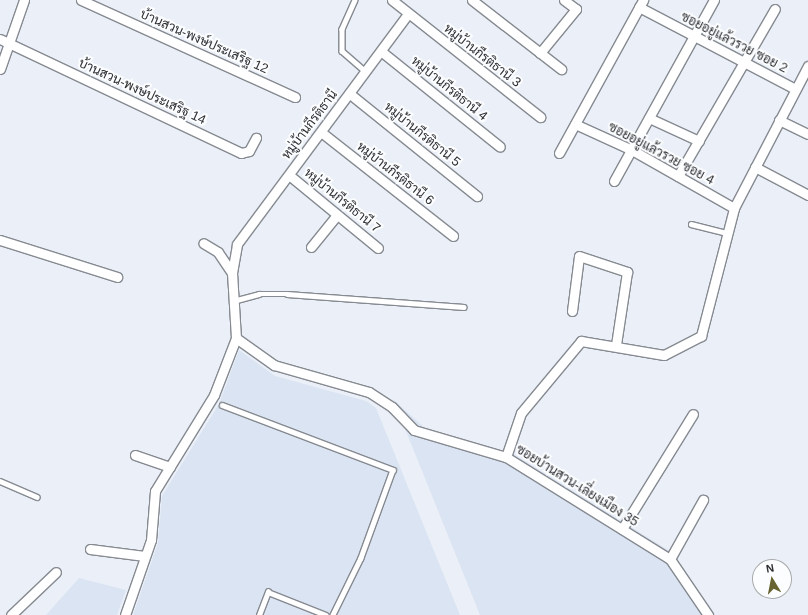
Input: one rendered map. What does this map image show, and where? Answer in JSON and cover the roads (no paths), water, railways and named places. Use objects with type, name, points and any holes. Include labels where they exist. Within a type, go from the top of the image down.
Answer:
[{"type":"street","points":[[0,69],[10,44],[24,0]]},
{"type":"street","name":"บ้านสวน-พงษ์ประเสริฐ 12","points":[[81,0],[295,97]]},
{"type":"street","points":[[392,0],[407,15]]},
{"type":"street","points":[[472,0],[561,69]]},
{"type":"street","points":[[540,53],[576,9],[564,0]]},
{"type":"street","points":[[614,181],[650,118],[692,37],[714,0]]},
{"type":"street","points":[[558,154],[641,4]]},
{"type":"street","name":"ซอยอยู่แล้วรวย ซอย 2","points":[[641,4],[692,37],[795,89]]},
{"type":"street","points":[[678,176],[775,9]]},
{"type":"street","name":"หมู่บ้านกีรติธานี","points":[[236,338],[232,273],[237,244],[382,52],[407,15]]},
{"type":"street","name":"หมู่บ้านกีรติธานี 3","points":[[407,15],[540,117]]},
{"type":"street","name":"บ้านสวน-พงษ์ประเสริฐ 14","points":[[0,39],[241,153],[249,151],[256,138]]},
{"type":"street","name":"หมู่บ้านกีรติธานี 4","points":[[382,52],[500,147]]},
{"type":"street","points":[[506,457],[521,413],[581,341],[616,345],[664,355],[701,336],[734,208],[778,120],[808,66]]},
{"type":"street","name":"หมู่บ้านกีรติธานี 5","points":[[350,94],[477,196]]},
{"type":"street","points":[[650,118],[699,141]]},
{"type":"street","points":[[778,120],[808,134]]},
{"type":"street","name":"ซอยอยู่แล้วรวย ซอย 4","points":[[575,124],[632,150],[734,208]]},
{"type":"street","name":"หมู่บ้านกีรติธานี 6","points":[[321,132],[453,236]]},
{"type":"street","points":[[755,167],[808,195]]},
{"type":"street","name":"หมู่บ้านกีรติธานี 7","points":[[289,175],[378,248]]},
{"type":"street","points":[[311,247],[337,214]]},
{"type":"street","points":[[0,240],[117,277]]},
{"type":"street","points":[[203,243],[218,252],[232,273]]},
{"type":"street","points":[[572,311],[578,256],[627,272],[616,345]]},
{"type":"street","points":[[125,615],[151,540],[155,491],[214,395],[236,338]]},
{"type":"street","name":"ซอยบ้านสวน-เลี่ยงเมือง 35","points":[[236,338],[274,365],[369,392],[392,407],[414,430],[506,457],[670,559],[708,615]]},
{"type":"street","points":[[622,529],[693,414]]},
{"type":"street","points":[[135,455],[170,467]]},
{"type":"street","points":[[670,559],[703,500]]},
{"type":"street","points":[[90,549],[145,556]]},
{"type":"street","points":[[11,615],[56,572]]},
{"type":"lane","points":[[355,0],[342,29],[342,51],[367,72]]},
{"type":"lane","points":[[691,224],[727,233]]},
{"type":"lane","points":[[233,301],[259,294],[287,294],[464,307]]},
{"type":"lane","points":[[222,405],[393,470],[361,558],[333,615]]},
{"type":"lane","points":[[0,481],[37,497]]},
{"type":"lane","points":[[260,615],[268,592],[326,615]]}]
